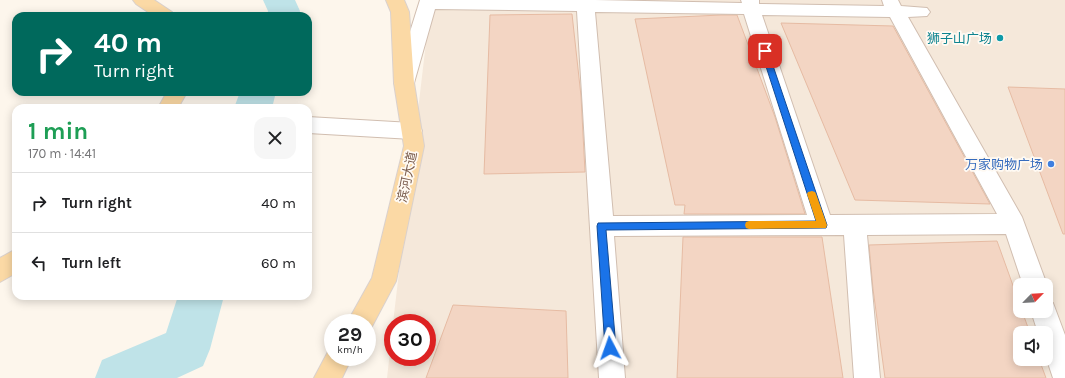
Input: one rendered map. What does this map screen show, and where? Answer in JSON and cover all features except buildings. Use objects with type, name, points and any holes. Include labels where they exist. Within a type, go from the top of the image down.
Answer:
[{"type":"main road","points":[[142,0],[160,12]]},
{"type":"main road","name":"滨河大道","points":[[365,314],[384,281],[414,146],[404,83],[400,12],[395,0]]},
{"type":"main road","points":[[0,271],[12,263]]},
{"type":"main road","points":[[327,378],[334,366]]},
{"type":"street","points":[[404,83],[428,2],[892,6],[921,12]]},
{"type":"street","points":[[586,3],[600,183],[601,226],[612,378]]},
{"type":"street","points":[[750,4],[822,225]]},
{"type":"street","points":[[892,6],[1014,224],[1033,278]]},
{"type":"street","points":[[312,125],[412,132]]},
{"type":"street","points":[[601,226],[1014,224]]},
{"type":"street","points":[[856,225],[867,378]]},
{"type":"street","points":[[1046,318],[1065,374]]},
{"type":"shaded area","points":[[431,0],[1065,0],[1065,378],[387,378],[388,366],[436,366],[436,314],[394,314]]},
{"type":"waterway","points":[[279,0],[284,12]]},
{"type":"waterway","points":[[254,104],[257,96]]},
{"type":"waterway","points":[[120,378],[186,349],[200,300]]},
{"type":"slow traffic","points":[[749,225],[822,225],[812,194]]},
{"type":"place","name":"狮子山广场","points":[[1000,38]]},
{"type":"place","name":"万家购物广场","points":[[1051,164]]},
{"type":"route","points":[[610,348],[601,226],[822,225],[765,51]]}]
